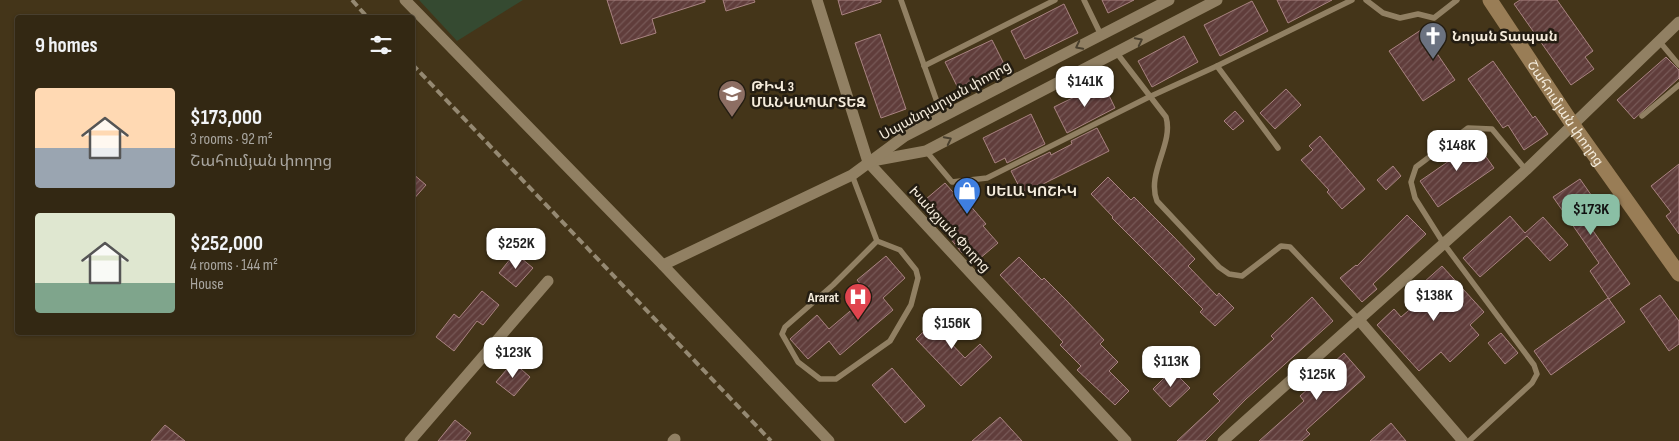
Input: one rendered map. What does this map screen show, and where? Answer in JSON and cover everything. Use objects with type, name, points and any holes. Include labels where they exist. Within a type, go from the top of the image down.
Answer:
[{"type":"main road","name":"Շահումյան փողոց","points":[[1490,0],[1573,125],[1679,274]]},
{"type":"street","points":[[405,0],[663,266],[829,441]]},
{"type":"street","name":"Խանջյան Փողոց","points":[[817,0],[868,162],[1126,441]]},
{"type":"street","name":"Սպանդարյան փողոց","points":[[868,162],[905,136],[942,116],[1169,0]]},
{"type":"street","name":"Սպանդարյան փողոց","points":[[868,162],[926,151],[1217,0]]},
{"type":"street","points":[[1223,441],[1526,170],[1679,22]]},
{"type":"street","points":[[663,266],[852,175],[868,162]]},
{"type":"street","points":[[410,441],[548,281]]},
{"type":"street","points":[[1359,320],[1463,441]]},
{"type":"lane","points":[[901,0],[942,116]]},
{"type":"lane","points":[[924,66],[1054,0]]},
{"type":"lane","points":[[1084,0],[1101,35]]},
{"type":"lane","points":[[926,151],[952,182],[987,178],[1149,97],[1352,0]]},
{"type":"lane","points":[[1366,0],[1383,13],[1400,18],[1418,14],[1434,18],[1457,0]]},
{"type":"lane","points":[[1659,41],[1679,65]]},
{"type":"lane","points":[[1116,52],[1166,117],[1168,126],[1153,191],[1157,201],[1218,267],[1228,274],[1242,276],[1280,246],[1290,247],[1359,320]]},
{"type":"lane","points":[[1217,66],[1278,148]]},
{"type":"lane","points":[[1642,116],[1679,85]]},
{"type":"lane","points":[[1468,441],[1532,383],[1537,374],[1534,366],[1444,244],[1415,198],[1411,182],[1416,167],[1468,128],[1474,127],[1492,129],[1526,170]]},
{"type":"lane","points":[[852,175],[877,241],[900,250],[916,270],[918,283],[911,305],[890,341],[836,379],[820,379],[798,362],[784,341],[782,334],[785,327],[834,286],[877,241]]},
{"type":"green space","points":[[419,0],[523,0],[457,41]]},
{"type":"building","points":[[607,0],[705,0],[705,2],[652,19],[656,33],[621,44]]},
{"type":"building","points":[[723,0],[754,0],[755,2],[726,11]]},
{"type":"building","points":[[838,0],[881,0],[881,2],[842,15]]},
{"type":"building","points":[[1102,0],[1134,0],[1108,13]]},
{"type":"building","points":[[1277,0],[1332,0],[1288,23]]},
{"type":"building","points":[[1520,0],[1557,0],[1593,51],[1585,57],[1594,69],[1571,85],[1514,4]]},
{"type":"building","points":[[1252,1],[1268,31],[1220,56],[1204,25]]},
{"type":"building","points":[[1064,4],[1078,33],[1025,59],[1011,31]]},
{"type":"building","points":[[1421,30],[1455,80],[1423,101],[1389,51]]},
{"type":"building","points":[[880,34],[906,109],[881,118],[855,43]]},
{"type":"building","points":[[1184,36],[1198,62],[1152,87],[1138,61]]},
{"type":"building","points":[[992,40],[1007,70],[960,92],[945,62]]},
{"type":"building","points":[[1666,57],[1679,70],[1679,78],[1634,119],[1617,100]]},
{"type":"building","points":[[1493,61],[1533,118],[1535,116],[1548,134],[1524,150],[1508,125],[1503,128],[1468,79]]},
{"type":"building","points":[[1103,83],[1115,108],[1067,133],[1054,107]]},
{"type":"building","points":[[1286,89],[1301,105],[1275,129],[1260,113]]},
{"type":"building","points":[[1235,111],[1244,121],[1233,130],[1224,121]]},
{"type":"building","points":[[1031,114],[1045,144],[1007,163],[1005,158],[995,163],[983,138]]},
{"type":"building","points":[[1097,128],[1109,151],[1023,194],[1011,171],[1050,152],[1051,155],[1072,144],[1071,141]]},
{"type":"building","points":[[1320,136],[1365,189],[1342,209],[1327,192],[1329,190],[1301,160],[1313,150],[1309,146]]},
{"type":"building","points":[[1472,137],[1494,168],[1438,207],[1420,181],[1449,161],[1445,155]]},
{"type":"building","points":[[1679,164],[1679,234],[1666,216],[1671,212],[1651,186]]},
{"type":"building","points":[[1393,166],[1401,176],[1386,190],[1377,180]]},
{"type":"building","points":[[415,176],[426,185],[415,198]]},
{"type":"building","points":[[1108,177],[1131,200],[1134,197],[1173,236],[1195,259],[1188,266],[1217,296],[1219,293],[1234,308],[1215,326],[1200,312],[1203,309],[1112,218],[1091,194]]},
{"type":"building","points":[[1580,179],[1603,212],[1587,222],[1630,284],[1609,299],[1590,271],[1599,263],[1553,197]]},
{"type":"building","points":[[945,183],[959,199],[962,196],[986,224],[983,226],[998,243],[978,260],[968,248],[962,253],[950,238],[956,233],[926,199]]},
{"type":"building","points":[[1407,215],[1426,234],[1373,284],[1377,289],[1362,302],[1340,278],[1357,266]]},
{"type":"building","points":[[1510,216],[1525,233],[1543,217],[1568,245],[1550,261],[1527,236],[1480,277],[1463,258]]},
{"type":"building","points":[[515,253],[533,268],[516,287],[499,273]]},
{"type":"building","points":[[886,256],[905,278],[883,298],[893,310],[840,355],[829,341],[808,359],[790,339],[817,315],[829,329],[869,295],[857,280]]},
{"type":"building","points":[[1019,257],[1042,280],[1044,278],[1104,340],[1100,344],[1118,362],[1109,371],[1129,391],[1115,405],[1077,370],[1081,366],[1060,345],[1063,342],[1000,275]]},
{"type":"building","points":[[1442,266],[1484,312],[1470,325],[1479,335],[1450,362],[1441,352],[1419,371],[1377,325],[1394,309],[1401,317],[1422,299],[1414,291]]},
{"type":"building","points":[[482,291],[499,305],[483,325],[477,321],[454,351],[436,337],[454,314],[459,318]]},
{"type":"building","points":[[1660,295],[1679,321],[1679,344],[1669,351],[1640,309]]},
{"type":"building","points":[[1312,297],[1333,321],[1246,399],[1205,441],[1177,441],[1220,401],[1213,394],[1274,339],[1271,336]]},
{"type":"building","points":[[1608,298],[1625,322],[1551,375],[1534,351]]},
{"type":"building","points":[[947,309],[960,323],[945,337],[965,358],[980,344],[992,357],[961,386],[916,339]]},
{"type":"building","points":[[1501,333],[1518,353],[1505,364],[1488,343]]},
{"type":"building","points":[[1344,353],[1365,377],[1306,430],[1310,434],[1302,441],[1259,441],[1304,401],[1300,396],[1334,366],[1332,364]]},
{"type":"building","points":[[513,362],[530,377],[514,396],[496,382]]},
{"type":"building","points":[[892,368],[925,406],[905,423],[872,385]]},
{"type":"building","points":[[1172,370],[1190,388],[1170,407],[1153,389]]},
{"type":"building","points":[[1000,417],[1022,441],[972,441]]},
{"type":"building","points":[[455,420],[471,433],[465,441],[438,441]]},
{"type":"building","points":[[1391,423],[1406,441],[1370,441]]},
{"type":"building","points":[[165,425],[185,441],[151,441]]},
{"type":"railway","points":[[352,0],[365,15]]},
{"type":"railway","points":[[415,67],[771,441]]},
{"type":"place","name":"Նոյան Տապան","points":[[1433,60]]},
{"type":"place","name":"ԹԻՎ 3 ՄԱՆԿԱՊԱՐՏԵԶ","points":[[732,118]]},
{"type":"place","name":"ՍԵԼԱ ԿՈՇԻԿ","points":[[967,215]]},
{"type":"place","name":"Ararat","points":[[858,321]]}]
